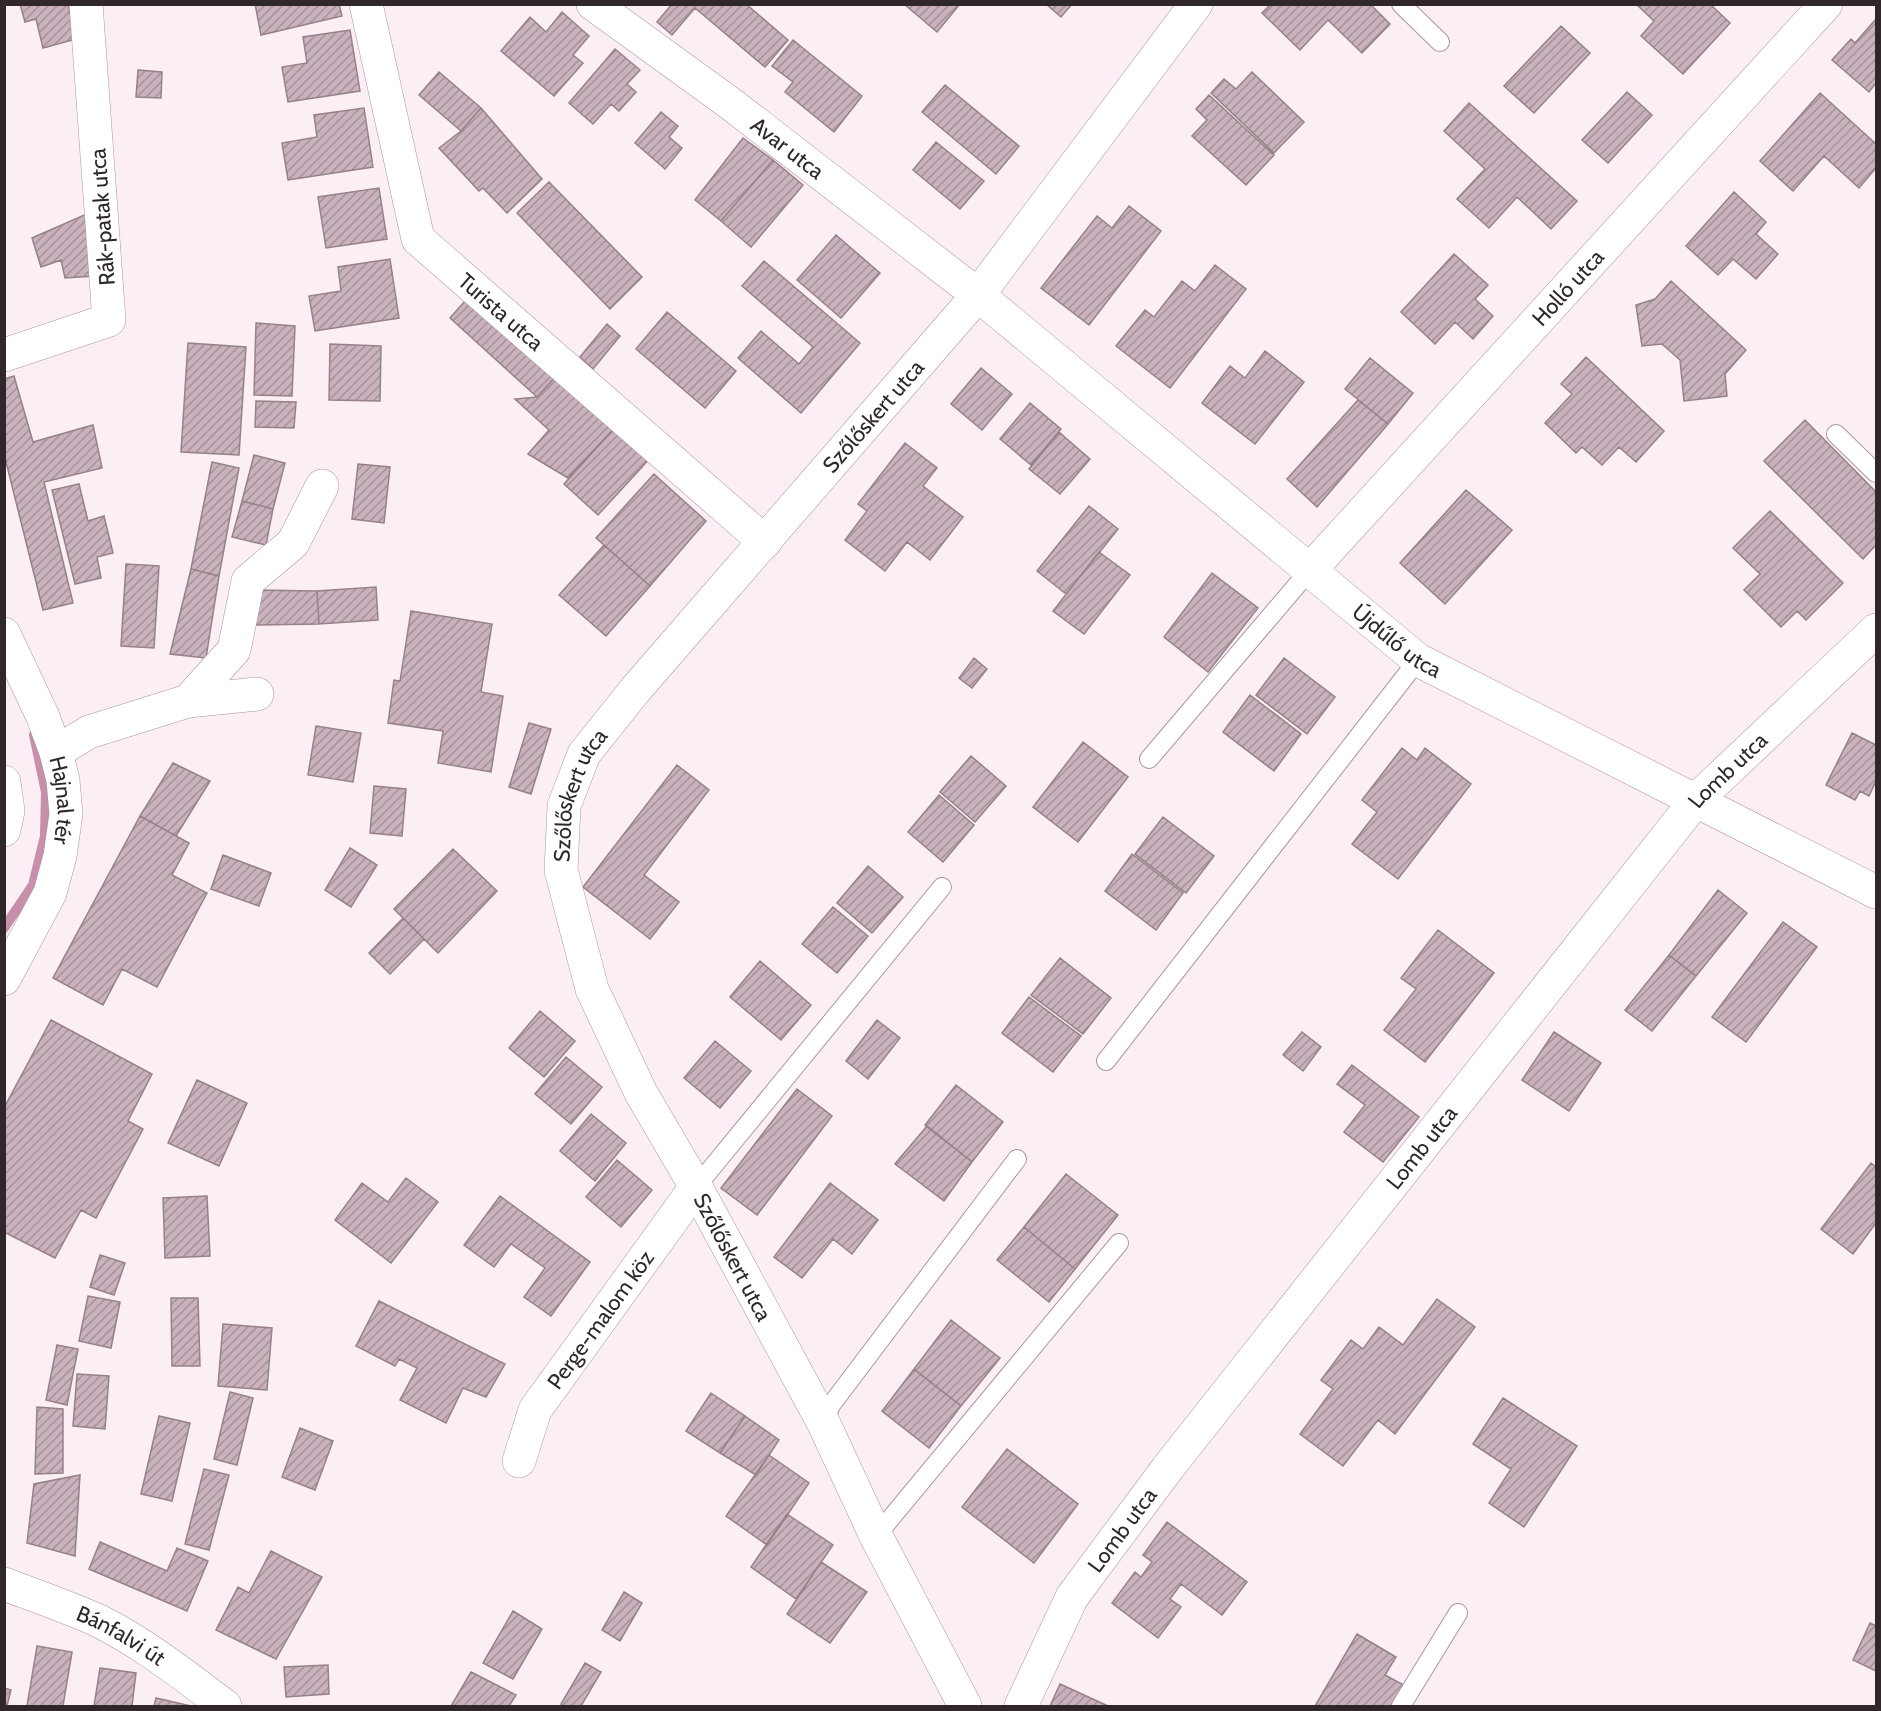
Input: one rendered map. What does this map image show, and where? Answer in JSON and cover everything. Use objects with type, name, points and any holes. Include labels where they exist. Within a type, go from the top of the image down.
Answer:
[{"type":"street","name":"Rák-patak utca","points":[[4,355],[110,320],[86,4]]},
{"type":"street","name":"Turista utca","points":[[366,4],[418,239],[765,542]]},
{"type":"street","name":"Avar utca","points":[[593,4],[731,104],[978,296]]},
{"type":"street","name":"Szőlőskert utca","points":[[965,1707],[876,1536],[824,1424],[696,1187],[641,1093],[592,989],[561,870],[564,806],[584,754],[636,689],[978,296],[1196,4]]},
{"type":"street","name":"Holló utca","points":[[1309,571],[1826,4]]},
{"type":"street","name":"Újdűlő utca","points":[[978,296],[1418,660],[1876,892]]},
{"type":"street","points":[[188,701],[234,650],[248,581],[293,543],[322,486]]},
{"type":"street","name":"Lomb utca","points":[[1021,1707],[1072,1597],[1167,1469],[1696,800],[1876,630]]},
{"type":"street","points":[[4,634],[43,717],[56,752]]},
{"type":"street","name":"Hajnal tér","points":[[4,979],[50,893],[60,856],[66,814],[63,780],[56,752],[89,732],[188,701],[257,694]]},
{"type":"street","name":"Perge-malom köz","points":[[519,1461],[535,1410],[696,1187]]},
{"type":"street","name":"Bánfalvi út","points":[[4,1584],[101,1622],[160,1658],[225,1707]]},
{"type":"lane","points":[[1401,4],[1440,42]]},
{"type":"lane","points":[[1836,434],[1876,473]]},
{"type":"lane","points":[[1149,759],[1309,571]]},
{"type":"lane","points":[[1106,1061],[1418,660]]},
{"type":"lane","points":[[696,1187],[942,887]]},
{"type":"lane","points":[[824,1424],[831,1405],[1017,1160]]},
{"type":"lane","points":[[876,1536],[1119,1243]]},
{"type":"lane","points":[[1401,1707],[1458,1613]]},
{"type":"building","points":[[20,4],[68,4],[76,39],[43,48],[36,19],[25,22]]},
{"type":"building","points":[[255,4],[339,4],[342,16],[261,35]]},
{"type":"building","points":[[672,4],[746,4],[788,40],[765,67],[695,8],[672,35],[657,22]]},
{"type":"building","points":[[904,4],[960,4],[937,32]]},
{"type":"building","points":[[1046,4],[1072,4],[1061,17]]},
{"type":"building","points":[[1271,4],[1370,4],[1390,24],[1362,53],[1328,20],[1300,50],[1262,13]]},
{"type":"building","points":[[1636,4],[1710,4],[1730,23],[1683,74],[1641,36],[1654,21]]},
{"type":"building","points":[[562,12],[589,36],[573,55],[583,63],[554,96],[501,51],[530,17],[546,32]]},
{"type":"building","points":[[1876,19],[1876,83],[1869,92],[1832,60],[1851,39],[1855,43]]},
{"type":"building","points":[[1561,26],[1590,53],[1534,113],[1504,86]]},
{"type":"building","points":[[350,30],[360,91],[288,102],[282,67],[307,63],[303,37]]},
{"type":"building","points":[[793,40],[862,96],[834,132],[785,92],[793,82],[772,66]]},
{"type":"building","points":[[615,49],[640,70],[627,84],[636,92],[619,111],[611,104],[593,124],[569,103]]},
{"type":"building","points":[[138,70],[162,72],[161,98],[136,97]]},
{"type":"building","points":[[439,72],[481,108],[461,131],[419,95]]},
{"type":"building","points":[[1252,72],[1304,122],[1274,153],[1211,93],[1224,79],[1236,89]]},
{"type":"building","points":[[945,85],[1019,146],[996,174],[922,112]]},
{"type":"building","points":[[1627,92],[1652,115],[1608,163],[1582,140]]},
{"type":"building","points":[[1820,93],[1876,144],[1876,168],[1859,188],[1824,156],[1793,191],[1760,161]]},
{"type":"building","points":[[1209,95],[1274,155],[1246,185],[1192,136],[1207,120],[1196,109]]},
{"type":"building","points":[[1469,103],[1577,201],[1551,229],[1517,197],[1489,228],[1457,199],[1485,169],[1444,131]]},
{"type":"building","points":[[364,108],[373,167],[288,180],[282,143],[317,137],[314,115]]},
{"type":"building","points":[[481,108],[542,179],[507,213],[483,188],[479,191],[439,148],[461,131]]},
{"type":"building","points":[[661,112],[678,126],[669,137],[682,148],[665,169],[635,143]]},
{"type":"building","points":[[743,138],[773,160],[721,221],[695,200]]},
{"type":"building","points":[[936,142],[984,181],[960,209],[913,170]]},
{"type":"building","points":[[773,160],[803,185],[751,247],[721,221]]},
{"type":"building","points":[[549,182],[642,277],[610,309],[517,213]]},
{"type":"building","points":[[379,188],[387,239],[326,248],[318,197]]},
{"type":"building","points":[[1734,192],[1766,222],[1756,234],[1778,254],[1756,279],[1733,259],[1718,275],[1686,246]]},
{"type":"building","points":[[1129,206],[1161,231],[1089,325],[1041,288],[1097,216],[1112,228]]},
{"type":"building","points":[[91,212],[95,276],[65,278],[61,260],[41,267],[32,238]]},
{"type":"building","points":[[836,235],[880,273],[841,318],[797,280]]},
{"type":"building","points":[[1454,254],[1488,285],[1475,299],[1493,316],[1473,339],[1455,322],[1435,344],[1401,312]]},
{"type":"building","points":[[390,259],[399,318],[315,331],[309,296],[341,291],[338,267]]},
{"type":"building","points":[[764,261],[860,343],[801,413],[738,358],[761,331],[799,364],[813,347],[742,286]]},
{"type":"building","points":[[1215,265],[1246,289],[1170,388],[1116,346],[1145,310],[1154,317],[1182,281],[1195,291]]},
{"type":"building","points":[[1671,281],[1746,350],[1725,374],[1727,396],[1684,401],[1680,360],[1662,344],[1642,346],[1636,305],[1655,299]]},
{"type":"building","points":[[472,293],[559,373],[537,397],[450,318]]},
{"type":"building","points":[[667,312],[736,371],[705,408],[636,349]]},
{"type":"building","points":[[256,323],[295,326],[292,396],[254,395]]},
{"type":"building","points":[[607,324],[620,336],[593,369],[580,357]]},
{"type":"building","points":[[188,343],[246,347],[239,455],[181,452]]},
{"type":"building","points":[[330,344],[381,346],[380,401],[329,400]]},
{"type":"building","points":[[1265,351],[1304,382],[1255,444],[1202,403],[1230,366],[1245,378]]},
{"type":"building","points":[[1586,357],[1664,431],[1636,462],[1619,447],[1602,465],[1582,447],[1576,453],[1545,423],[1572,394],[1561,384]]},
{"type":"building","points":[[1370,358],[1413,393],[1388,424],[1345,389]]},
{"type":"building","points":[[981,368],[1012,394],[982,430],[951,404]]},
{"type":"building","points":[[559,373],[618,424],[568,478],[528,454],[549,430],[515,399],[537,397]]},
{"type":"building","points":[[14,376],[33,442],[93,425],[102,468],[44,482],[73,603],[43,610],[4,454],[4,379]]},
{"type":"building","points":[[1358,400],[1388,424],[1317,507],[1287,479]]},
{"type":"building","points":[[256,401],[296,402],[294,428],[255,427]]},
{"type":"building","points":[[1030,403],[1061,429],[1031,465],[1000,439]]},
{"type":"building","points":[[1805,420],[1876,492],[1876,545],[1863,559],[1764,461]]},
{"type":"building","points":[[618,424],[653,455],[598,515],[564,484]]},
{"type":"building","points":[[1059,432],[1090,459],[1060,494],[1029,469]]},
{"type":"building","points":[[905,443],[937,468],[923,486],[963,517],[930,560],[907,542],[885,571],[845,540],[867,511],[858,504]]},
{"type":"building","points":[[254,455],[285,463],[273,509],[242,501]]},
{"type":"building","points":[[212,462],[239,468],[219,576],[191,569]]},
{"type":"building","points":[[358,464],[390,467],[384,523],[352,519]]},
{"type":"building","points":[[654,474],[706,521],[650,586],[596,538]]},
{"type":"building","points":[[79,484],[88,521],[104,516],[113,553],[97,557],[101,578],[75,584],[52,490]]},
{"type":"building","points":[[1466,490],[1512,530],[1445,604],[1400,563]]},
{"type":"building","points":[[242,501],[273,509],[266,545],[232,537]]},
{"type":"building","points":[[1089,506],[1118,529],[1066,594],[1037,571]]},
{"type":"building","points":[[1770,511],[1843,583],[1806,620],[1797,611],[1781,627],[1744,590],[1760,574],[1733,548]]},
{"type":"building","points":[[604,545],[650,586],[606,636],[559,595]]},
{"type":"building","points":[[1099,552],[1130,575],[1084,634],[1053,611]]},
{"type":"building","points":[[126,564],[159,566],[154,648],[121,646]]},
{"type":"building","points":[[191,569],[219,576],[206,658],[170,654]]},
{"type":"building","points":[[1212,573],[1258,608],[1208,672],[1164,637]]},
{"type":"building","points":[[376,587],[378,620],[319,624],[317,591]]},
{"type":"building","points":[[254,590],[317,591],[319,624],[256,625]]},
{"type":"building","points":[[411,611],[492,624],[481,692],[503,696],[491,772],[438,763],[443,731],[388,723],[394,680],[400,681]]},
{"type":"building","points":[[974,658],[987,669],[972,688],[959,678]]},
{"type":"building","points":[[1284,658],[1335,697],[1307,734],[1256,695]]},
{"type":"building","points":[[1250,695],[1301,734],[1274,771],[1223,732]]},
{"type":"building","points":[[529,723],[551,729],[531,794],[509,787]]},
{"type":"building","points":[[316,726],[361,733],[353,782],[308,775]]},
{"type":"building","points":[[1852,733],[1876,745],[1876,781],[1869,796],[1860,791],[1855,800],[1826,785]]},
{"type":"building","points":[[1083,742],[1128,777],[1078,842],[1033,807]]},
{"type":"building","points":[[1402,748],[1417,760],[1425,748],[1471,784],[1398,879],[1352,844],[1377,812],[1362,800]]},
{"type":"building","points":[[971,756],[1006,786],[975,822],[940,792]]},
{"type":"building","points":[[173,763],[210,781],[176,836],[140,816]]},
{"type":"building","points":[[677,765],[709,790],[644,875],[679,902],[650,939],[583,887]]},
{"type":"building","points":[[374,786],[406,789],[402,836],[370,833]]},
{"type":"building","points":[[939,795],[974,825],[943,862],[908,832]]},
{"type":"building","points":[[140,816],[189,843],[172,875],[207,893],[157,987],[122,969],[103,1005],[53,978]]},
{"type":"building","points":[[1163,817],[1214,856],[1186,893],[1135,854]]},
{"type":"building","points":[[350,848],[377,865],[351,907],[325,890]]},
{"type":"building","points":[[453,849],[497,891],[438,953],[394,909]]},
{"type":"building","points":[[1132,854],[1183,893],[1156,930],[1105,891]]},
{"type":"building","points":[[223,855],[271,873],[259,906],[211,889]]},
{"type":"building","points":[[868,866],[903,897],[872,933],[837,903]]},
{"type":"building","points":[[1718,890],[1747,913],[1696,976],[1669,955]]},
{"type":"building","points":[[833,907],[868,936],[837,973],[802,944]]},
{"type":"building","points":[[403,918],[424,939],[390,974],[369,953]]},
{"type":"building","points":[[1783,922],[1817,947],[1746,1042],[1712,1017]]},
{"type":"building","points":[[1438,930],[1494,973],[1425,1062],[1384,1030],[1416,989],[1401,978]]},
{"type":"building","points":[[1669,955],[1696,976],[1652,1031],[1625,1010]]},
{"type":"building","points":[[1060,958],[1111,998],[1083,1034],[1031,995]]},
{"type":"building","points":[[760,961],[811,1005],[781,1040],[730,997]]},
{"type":"building","points":[[1029,997],[1081,1036],[1053,1072],[1002,1033]]},
{"type":"building","points":[[540,1011],[575,1041],[544,1077],[509,1048]]},
{"type":"building","points":[[51,1020],[152,1074],[128,1121],[143,1129],[96,1218],[81,1210],[55,1258],[4,1232],[4,1108]]},
{"type":"building","points":[[877,1020],[900,1038],[868,1079],[846,1061]]},
{"type":"building","points":[[1302,1032],[1321,1047],[1303,1071],[1283,1055]]},
{"type":"building","points":[[1554,1032],[1601,1063],[1569,1111],[1522,1080]]},
{"type":"building","points":[[715,1041],[751,1071],[720,1108],[684,1078]]},
{"type":"building","points":[[566,1057],[602,1087],[571,1124],[535,1094]]},
{"type":"building","points":[[1352,1065],[1419,1117],[1383,1162],[1344,1132],[1365,1105],[1337,1084]]},
{"type":"building","points":[[197,1080],[247,1103],[219,1166],[168,1143]]},
{"type":"building","points":[[956,1085],[1003,1122],[972,1162],[925,1125]]},
{"type":"building","points":[[797,1089],[832,1116],[757,1215],[721,1188]]},
{"type":"building","points":[[591,1114],[626,1143],[595,1181],[560,1151]]},
{"type":"building","points":[[927,1126],[972,1162],[944,1201],[895,1164]]},
{"type":"building","points":[[617,1160],[652,1190],[621,1227],[586,1197]]},
{"type":"building","points":[[1871,1163],[1876,1167],[1876,1223],[1853,1254],[1821,1229]]},
{"type":"building","points":[[1066,1174],[1118,1215],[1075,1269],[1024,1227]]},
{"type":"building","points":[[406,1178],[438,1202],[391,1263],[335,1220],[362,1183],[388,1202]]},
{"type":"building","points":[[830,1183],[878,1220],[852,1254],[833,1239],[802,1278],[774,1257]]},
{"type":"building","points":[[207,1196],[210,1256],[165,1258],[163,1198]]},
{"type":"building","points":[[500,1196],[590,1262],[551,1316],[524,1297],[545,1268],[511,1244],[494,1267],[464,1245]]},
{"type":"building","points":[[1024,1227],[1075,1269],[1049,1302],[997,1260]]},
{"type":"building","points":[[100,1255],[125,1263],[114,1295],[90,1287]]},
{"type":"building","points":[[88,1296],[120,1302],[111,1348],[79,1341]]},
{"type":"building","points":[[171,1298],[198,1298],[200,1366],[172,1366]]},
{"type":"building","points":[[1437,1299],[1475,1327],[1395,1434],[1378,1420],[1343,1466],[1300,1434],[1333,1389],[1321,1380],[1351,1340],[1363,1349],[1379,1327],[1403,1345]]},
{"type":"building","points":[[379,1301],[505,1364],[486,1397],[463,1388],[446,1423],[400,1400],[417,1368],[399,1359],[395,1366],[356,1346]]},
{"type":"building","points":[[951,1320],[1000,1358],[961,1406],[914,1369]]},
{"type":"building","points":[[223,1324],[272,1328],[267,1390],[218,1386]]},
{"type":"building","points":[[57,1345],[78,1349],[67,1405],[46,1400]]},
{"type":"building","points":[[914,1369],[961,1406],[929,1448],[882,1411]]},
{"type":"building","points":[[77,1374],[109,1376],[105,1429],[73,1426]]},
{"type":"building","points":[[230,1392],[253,1398],[237,1465],[214,1459]]},
{"type":"building","points":[[711,1393],[745,1416],[720,1453],[686,1431]]},
{"type":"building","points":[[1503,1398],[1577,1446],[1524,1527],[1489,1503],[1511,1469],[1473,1444]]},
{"type":"building","points":[[37,1407],[63,1409],[63,1473],[35,1474]]},
{"type":"building","points":[[159,1416],[190,1423],[172,1501],[141,1494]]},
{"type":"building","points":[[745,1416],[779,1440],[756,1475],[720,1453]]},
{"type":"building","points":[[300,1428],[333,1441],[315,1490],[282,1477]]},
{"type":"building","points":[[1007,1449],[1078,1504],[1034,1563],[962,1507]]},
{"type":"building","points":[[769,1455],[809,1483],[767,1545],[726,1516]]},
{"type":"building","points":[[204,1469],[229,1475],[209,1550],[185,1544]]},
{"type":"building","points":[[80,1475],[75,1556],[27,1543],[34,1484]]},
{"type":"building","points":[[787,1514],[833,1545],[796,1599],[751,1567]]},
{"type":"building","points":[[1167,1522],[1247,1582],[1222,1615],[1181,1584],[1170,1599],[1181,1607],[1158,1638],[1112,1603],[1135,1572],[1141,1577],[1152,1562],[1143,1555]]},
{"type":"building","points":[[100,1542],[167,1571],[177,1548],[208,1561],[187,1611],[89,1569]]},
{"type":"building","points":[[271,1551],[322,1577],[276,1659],[216,1630],[238,1587],[249,1593]]},
{"type":"building","points":[[821,1562],[867,1592],[830,1643],[787,1614]]},
{"type":"building","points":[[624,1592],[642,1603],[620,1641],[602,1630]]},
{"type":"building","points":[[513,1611],[542,1629],[513,1679],[483,1663]]},
{"type":"building","points":[[1870,1623],[1876,1626],[1876,1671],[1853,1660]]},
{"type":"building","points":[[1357,1634],[1396,1657],[1385,1675],[1409,1688],[1399,1706],[1315,1706]]},
{"type":"building","points":[[37,1646],[72,1652],[63,1706],[27,1706]]},
{"type":"building","points":[[585,1663],[601,1672],[581,1706],[564,1706],[561,1704]]},
{"type":"building","points":[[328,1665],[329,1694],[286,1697],[284,1667]]},
{"type":"building","points":[[100,1668],[136,1673],[132,1706],[94,1706]]},
{"type":"building","points":[[471,1672],[516,1695],[509,1706],[451,1706]]},
{"type":"building","points":[[1060,1684],[1108,1706],[1050,1706]]},
{"type":"building","points":[[4,1688],[11,1690],[7,1706],[4,1706]]},
{"type":"building","points":[[156,1698],[191,1706],[154,1706]]},
{"type":"waterway","points":[[4,928],[33,885],[45,836],[46,792],[34,735]]}]
